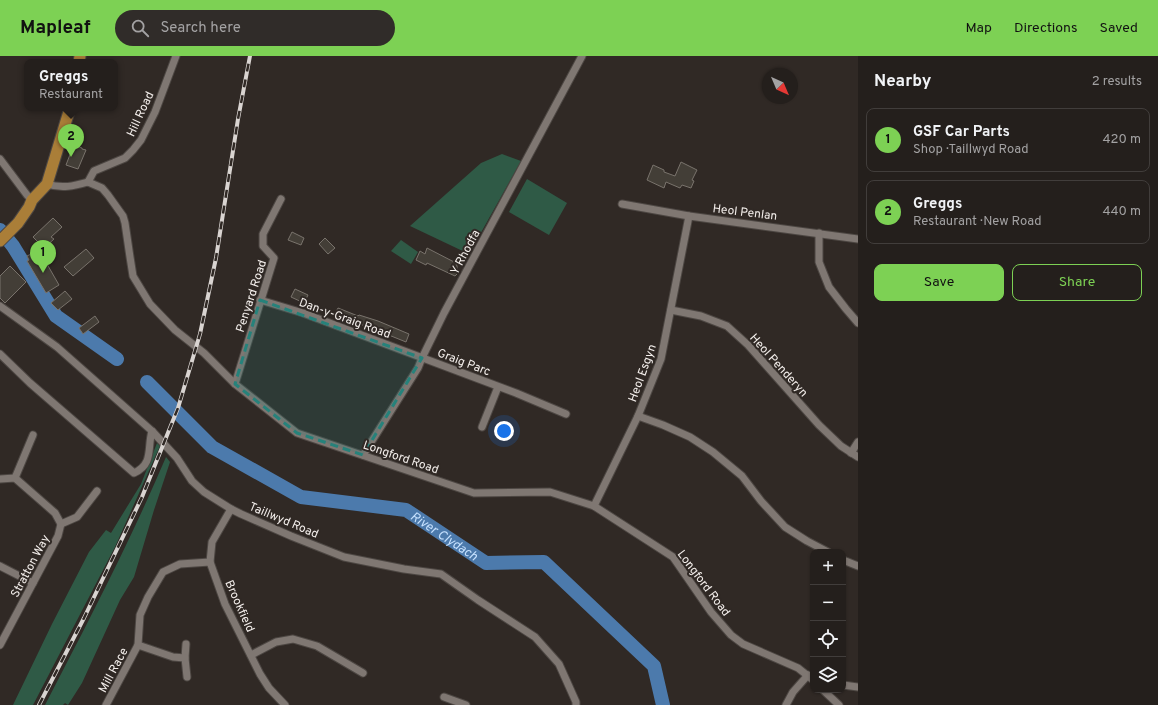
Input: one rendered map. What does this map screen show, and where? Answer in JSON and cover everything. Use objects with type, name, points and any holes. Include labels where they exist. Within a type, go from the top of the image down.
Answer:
[{"type":"main road","points":[[4,238],[18,223],[32,200],[47,184],[69,111]]},
{"type":"street","name":"Hill Road","points":[[88,182],[94,171],[125,158],[141,140],[155,112],[176,56]]},
{"type":"street","name":"Y Rhodfa","points":[[363,455],[418,368],[452,293],[582,56]]},
{"type":"street","points":[[0,159],[32,200]]},
{"type":"street","points":[[47,184],[62,188],[88,182]]},
{"type":"street","name":"Longford Road","points":[[88,182],[102,188],[123,216],[134,276],[150,304],[175,330],[204,353],[235,384],[297,433],[474,493],[550,492],[594,506],[673,557],[711,612],[731,635],[743,644],[798,668],[810,677]]},
{"type":"street","name":"Penyard Road","points":[[235,384],[274,258],[263,246],[263,234],[281,199]]},
{"type":"street","name":"Heol Penlan","points":[[625,204],[689,216],[858,238]]},
{"type":"street","name":"Heol Esgyn","points":[[594,506],[638,416],[661,359],[689,216]]},
{"type":"street","points":[[819,233],[819,262],[826,281],[829,287],[858,323]]},
{"type":"street","name":"Dan-y-Graig Road","points":[[260,300],[303,314],[422,358]]},
{"type":"street","name":"Taillwyd Road","points":[[0,306],[57,347],[152,432],[177,458],[192,481],[204,492],[231,509],[291,536],[344,557],[404,569],[441,574],[535,637],[559,664],[576,705]]},
{"type":"street","name":"Heol Penderyn","points":[[671,310],[701,316],[727,326],[748,345],[819,425],[841,446],[855,455]]},
{"type":"street","points":[[0,354],[134,473],[140,470],[144,465],[150,452],[149,440],[152,432]]},
{"type":"street","name":"Graig Parc","points":[[422,358],[566,414]]},
{"type":"street","name":"Graig Parc","points":[[482,427],[498,387]]},
{"type":"street","points":[[638,416],[690,437],[713,452],[742,476],[762,502],[785,527],[807,542],[822,549]]},
{"type":"street","points":[[0,479],[15,478],[33,435]]},
{"type":"street","points":[[855,455],[858,442]]},
{"type":"street","name":"Stratton Way","points":[[1,643],[58,536],[61,524],[55,513],[15,478]]},
{"type":"street","points":[[61,524],[77,517],[97,491]]},
{"type":"street","name":"Brookfield","points":[[231,509],[212,542],[210,562],[225,604],[260,674],[269,688],[285,705]]},
{"type":"street","points":[[846,561],[858,566]]},
{"type":"street","name":"Mill Race","points":[[106,705],[138,645],[140,615],[148,597],[163,572],[180,564],[210,562]]},
{"type":"street","points":[[0,566],[33,583]]},
{"type":"street","points":[[251,655],[276,642],[294,638],[316,646],[363,673]]},
{"type":"street","points":[[186,644],[185,658],[187,677]]},
{"type":"street","name":"Mill Race","points":[[138,645],[173,657],[185,658]]},
{"type":"street","points":[[786,705],[793,692],[810,679]]},
{"type":"street","points":[[846,685],[858,687]]},
{"type":"street","points":[[829,693],[839,705]]},
{"type":"street","points":[[444,697],[466,705]]},
{"type":"highlighted area","points":[[260,300],[422,358],[363,455],[297,433],[235,384]]},
{"type":"green space","points":[[502,154],[521,161],[469,254],[410,226],[481,163]]},
{"type":"green space","points":[[527,179],[567,203],[549,235],[509,212]]},
{"type":"green space","points":[[401,240],[418,252],[411,264],[391,251]]},
{"type":"green space","points":[[157,443],[160,446],[115,547],[33,705],[13,705],[89,552],[106,530],[111,533],[141,484]]},
{"type":"green space","points":[[166,457],[170,462],[134,577],[120,600],[82,683],[68,705],[65,703],[63,705],[45,705],[123,551]]},
{"type":"building","points":[[69,143],[86,150],[78,169],[66,165],[71,152],[67,150]]},
{"type":"building","points":[[681,162],[697,170],[692,180],[694,181],[691,188],[682,185],[680,188],[666,182],[664,188],[647,180],[653,165],[664,170],[664,172],[675,176]]},
{"type":"building","points":[[53,218],[62,227],[51,237],[54,239],[44,248],[33,237]]},
{"type":"building","points":[[292,232],[304,238],[301,245],[288,240]]},
{"type":"building","points":[[325,238],[335,248],[328,254],[319,244]]},
{"type":"building","points":[[427,248],[456,263],[457,270],[459,272],[455,276],[427,263],[426,265],[416,260],[420,251],[425,254]]},
{"type":"building","points":[[86,249],[94,258],[73,276],[64,267]]},
{"type":"building","points":[[39,250],[59,285],[46,293],[27,261],[29,260],[27,256]]},
{"type":"building","points":[[10,266],[26,282],[5,303],[0,298],[0,276]]},
{"type":"building","points":[[295,289],[308,295],[304,303],[291,297]]},
{"type":"building","points":[[65,291],[72,299],[58,310],[51,303]]},
{"type":"building","points":[[338,308],[358,316],[359,315],[378,321],[409,334],[406,342],[369,327],[334,316]]},
{"type":"building","points":[[95,316],[99,322],[83,334],[79,328]]},
{"type":"waterway","name":"River Clydach","points":[[0,230],[13,246],[56,316],[117,359]]},
{"type":"waterway","name":"River Clydach","points":[[147,382],[212,447],[301,497],[406,510],[486,563],[544,562],[654,666],[663,705]]},
{"type":"railway","points":[[39,705],[84,618],[142,497],[178,408],[200,334],[216,258],[238,119],[250,56]]},
{"type":"place","name":"Greggs","points":[[71,157]]},
{"type":"place","name":"GSF Car Parts","points":[[43,273]]}]
